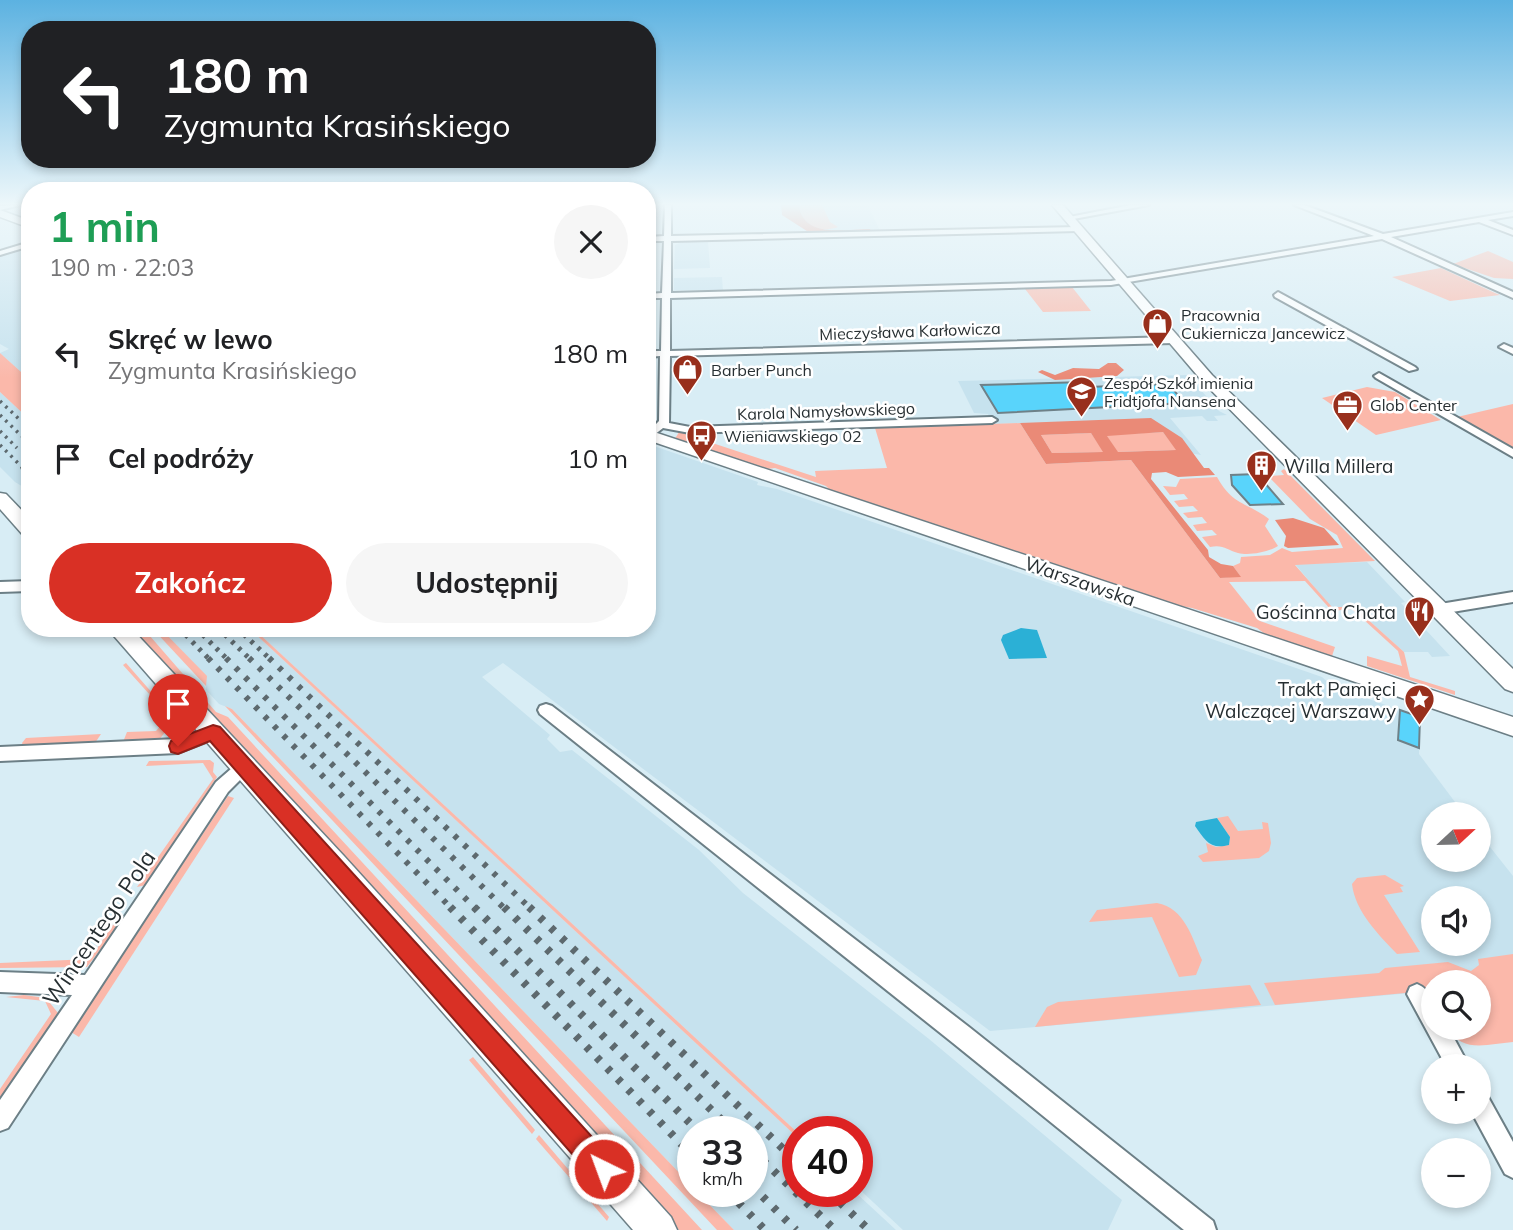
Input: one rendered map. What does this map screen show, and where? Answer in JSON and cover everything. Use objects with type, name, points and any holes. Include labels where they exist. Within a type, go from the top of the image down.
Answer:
[{"type":"street","points":[[656,410],[664,353],[666,262]]},
{"type":"street","points":[[1106,262],[1238,409],[1513,684]]},
{"type":"street","points":[[656,296],[1121,281],[1229,262]]},
{"type":"street","points":[[1441,262],[1513,295]]},
{"type":"street","points":[[1278,295],[1412,369]]},
{"type":"street","name":"Mieczysława Karłowicza","points":[[656,354],[1173,340]]},
{"type":"street","points":[[1379,376],[1513,454]]},
{"type":"street","name":"Karola Namysłowskiego","points":[[656,432],[992,420]]},
{"type":"street","name":"Warszawska","points":[[656,433],[1513,727]]},
{"type":"street","points":[[0,498],[21,521]]},
{"type":"street","points":[[0,587],[21,586]]},
{"type":"street","points":[[1440,609],[1513,597]]},
{"type":"street","points":[[126,637],[657,1230]]},
{"type":"street","points":[[546,710],[961,1035],[1204,1230]]},
{"type":"street","points":[[0,754],[178,746],[213,732]]},
{"type":"street","name":"Wincentego Pola","points":[[0,1120],[222,787],[245,767]]},
{"type":"street","points":[[0,982],[90,985]]},
{"type":"street","points":[[1417,994],[1421,1001]]},
{"type":"street","points":[[1490,1124],[1513,1166]]},
{"type":"shaded area","points":[[0,262],[21,262],[21,372],[0,353],[9,349],[0,344]]},
{"type":"shaded area","points":[[674,262],[710,262],[710,268],[674,269]]},
{"type":"shaded area","points":[[1513,262],[1513,279],[1494,278],[1453,264]]},
{"type":"shaded area","points":[[1441,268],[1500,295],[1450,301],[1392,277]]},
{"type":"shaded area","points":[[722,277],[723,291],[674,290],[674,278]]},
{"type":"shaded area","points":[[1072,287],[1091,311],[1043,312],[1025,289]]},
{"type":"shaded area","points":[[0,353],[21,372],[21,412],[0,392]]},
{"type":"shaded area","points":[[1108,363],[1116,363],[1124,370],[1117,376],[1055,380],[1038,372],[1042,370],[1055,375],[1073,368],[1099,369]]},
{"type":"shaded area","name":"Zespół Szkół imienia Fridtjofa Nansena","points":[[1188,375],[1219,411],[1227,415],[1214,416],[1218,421],[1207,421],[1202,416],[1170,418],[1201,455],[1020,423],[994,424],[988,414],[974,413],[958,381]]},
{"type":"shaded area","points":[[1367,387],[1395,392],[1441,420],[1376,435],[1322,398]]},
{"type":"shaded area","points":[[0,392],[21,412],[21,486],[0,467]]},
{"type":"shaded area","points":[[1513,404],[1513,449],[1457,417]]},
{"type":"shaded area","points":[[1151,418],[1182,438],[1204,468],[1209,468],[1215,475],[1178,477],[1166,472],[1152,473],[1151,479],[1208,550],[1209,557],[1221,564],[1233,566],[1241,577],[1220,578],[1131,460],[1046,464],[1020,423]],"holes":[[[1163,432],[1176,450],[1118,452],[1107,436]],[[1091,433],[1103,452],[1052,453],[1041,435]]]},
{"type":"shaded area","points":[[1020,423],[1046,464],[1131,460],[1220,578],[1240,576],[1233,566],[1240,563],[1241,557],[1270,555],[1282,548],[1292,552],[1343,548],[1337,535],[1310,519],[1268,476],[1284,475],[1281,471],[1284,469],[1375,561],[1295,565],[1332,607],[1354,607],[1404,652],[1410,677],[1455,691],[1455,695],[1367,666],[1367,656],[1402,666],[1398,651],[1352,609],[1332,611],[1305,581],[1229,582],[1260,621],[1335,647],[1332,656],[1265,634],[1257,628],[1192,608],[1163,603],[832,492],[826,486],[775,468],[767,469],[675,439],[679,432],[770,430],[688,435],[816,477],[815,471],[887,468],[875,428]]},
{"type":"shaded area","points":[[1163,432],[1177,450],[1117,452],[1106,435]]},
{"type":"shaded area","points":[[1091,433],[1104,452],[1052,453],[1041,435]]},
{"type":"shaded area","points":[[656,447],[758,482],[757,485],[777,489],[1322,677],[1332,686],[1420,717],[1419,754],[1455,802],[1421,802],[1421,872],[1491,872],[1491,848],[1513,876],[1513,982],[1491,982],[1491,970],[1421,970],[1421,992],[990,1031],[503,663],[482,677],[550,735],[547,739],[560,752],[572,750],[699,850],[743,893],[929,1039],[1122,1200],[1108,1230],[903,1230],[873,1202],[873,1116],[782,1116],[782,1118],[263,637],[656,637]]},
{"type":"shaded area","points":[[1217,477],[1235,499],[1269,519],[1265,526],[1278,546],[1264,552],[1248,554],[1222,547],[1210,547],[1202,537],[1217,535],[1212,530],[1197,531],[1193,525],[1207,523],[1202,517],[1188,518],[1183,513],[1198,511],[1193,506],[1179,507],[1174,501],[1188,499],[1184,494],[1170,495],[1163,486],[1176,487],[1180,479]]},
{"type":"shaded area","points":[[1293,518],[1324,528],[1339,545],[1284,546],[1286,536],[1275,520]]},
{"type":"shaded area","points":[[1367,562],[1450,656],[1432,657],[1428,652],[1404,652],[1354,607],[1332,608],[1295,564]]},
{"type":"shaded area","points":[[140,637],[151,637],[216,712],[228,717],[677,1203],[677,1207],[681,1207],[702,1230],[679,1230]]},
{"type":"shaded area","points":[[160,637],[169,637],[207,676],[206,686]]},
{"type":"shaded area","points":[[169,637],[259,637],[782,1123],[782,1207],[871,1207],[896,1230],[734,1230],[712,1207],[768,1207],[768,1116],[677,1116],[677,1170],[232,709],[219,704],[206,690],[206,676]]},
{"type":"shaded area","points":[[259,637],[263,637],[782,1118],[782,1123]]},
{"type":"shaded area","points":[[126,663],[175,719],[159,740],[123,742],[127,732],[156,731],[169,716],[123,665]]},
{"type":"shaded area","points":[[225,706],[232,709],[677,1170],[677,1187]]},
{"type":"shaded area","points":[[101,734],[95,743],[23,746],[22,743],[26,738]]},
{"type":"shaded area","points":[[210,760],[214,763],[213,772],[217,777],[146,885],[137,887],[213,779],[203,763],[146,766],[149,761]]},
{"type":"shaded area","points":[[228,796],[234,798],[79,1037],[71,1032]]},
{"type":"shaded area","points":[[1228,816],[1238,831],[1263,829],[1262,822],[1268,823],[1271,843],[1269,851],[1259,858],[1203,862],[1198,856],[1208,852],[1206,843],[1216,847],[1229,845],[1230,837],[1217,818]]},
{"type":"shaded area","points":[[1385,875],[1404,886],[1400,887],[1403,892],[1384,895],[1420,952],[1397,954],[1369,923],[1358,904],[1352,884],[1357,878]]},
{"type":"shaded area","points":[[1157,903],[1167,906],[1181,917],[1191,934],[1202,960],[1196,975],[1179,977],[1152,917],[1089,922],[1097,910]]},
{"type":"shaded area","points":[[116,920],[122,921],[87,967],[0,968],[0,963],[90,959]]},
{"type":"shaded area","points":[[1513,954],[1513,1042],[1476,1045],[1459,1040],[1491,1040],[1491,970],[1472,970],[1479,965],[1478,959]]},
{"type":"shaded area","points":[[1448,962],[1468,970],[1421,970],[1421,992],[1275,1005],[1264,983],[1379,973],[1385,968]]},
{"type":"shaded area","points":[[1250,985],[1261,1005],[1035,1027],[1047,1007],[1058,1002]]},
{"type":"shaded area","points":[[24,995],[46,998],[58,1013],[0,1101],[0,1089],[51,1014],[45,1001],[6,997]]},
{"type":"shaded area","points":[[473,1057],[535,1130],[532,1134],[469,1060]]},
{"type":"shaded area","points":[[539,1135],[609,1217],[607,1221],[536,1139]]},
{"type":"shaded area","points":[[695,1207],[712,1207],[734,1230],[717,1230]]},
{"type":"water","points":[[1021,628],[1037,630],[1047,658],[1009,659],[1001,640],[1003,635]]},
{"type":"water","points":[[1217,818],[1230,837],[1229,845],[1213,845],[1195,826],[1196,822]]},
{"type":"building","points":[[1084,382],[1088,387],[1169,384],[1184,403],[998,413],[981,385]]},
{"type":"building","name":"Willa Millera","points":[[1257,474],[1283,504],[1250,505],[1232,485],[1231,475]]},
{"type":"building","points":[[1400,710],[1420,717],[1419,748],[1398,740]]},
{"type":"railway","points":[[0,401],[20,420]]},
{"type":"railway","points":[[0,415],[21,435]]},
{"type":"railway","points":[[0,431],[17,448]]},
{"type":"railway","points":[[0,445],[21,466]]},
{"type":"railway","points":[[188,637],[210,660]]},
{"type":"railway","points":[[205,637],[226,658]]},
{"type":"railway","points":[[227,637],[251,660]]},
{"type":"railway","points":[[247,637],[271,660]]},
{"type":"railway","points":[[208,658],[452,909]]},
{"type":"railway","points":[[226,658],[476,909]]},
{"type":"railway","points":[[249,658],[505,909]]},
{"type":"railway","points":[[269,658],[531,909]]},
{"type":"railway","points":[[450,907],[677,1140]]},
{"type":"railway","points":[[504,907],[718,1116]]},
{"type":"railway","points":[[529,907],[782,1148]]},
{"type":"railway","points":[[476,909],[683,1116]]},
{"type":"railway","points":[[768,1165],[835,1230]]},
{"type":"railway","points":[[768,1202],[796,1230]]},
{"type":"railway","points":[[743,1207],[765,1230]]},
{"type":"railway","points":[[845,1207],[869,1230]]},
{"type":"place","name":"Pracownia Cukiernicza Jancewicz","points":[[1158,351]]},
{"type":"place","name":"Barber Punch","points":[[688,397]]},
{"type":"place","name":"Zespół Szkół imienia Fridtjofa Nansena","points":[[1081,419]]},
{"type":"place","name":"Glob Center","points":[[1347,432]]},
{"type":"place","name":"Wieniawskiego 02","points":[[701,463]]},
{"type":"place","name":"Willa Millera","points":[[1261,493]]},
{"type":"place","name":"Gościnna Chata","points":[[1419,639]]},
{"type":"place","name":"Trakt Pamięci Walczącej Warszawy","points":[[1419,727]]},
{"type":"route","points":[[178,746],[213,732],[604,1169]]}]
